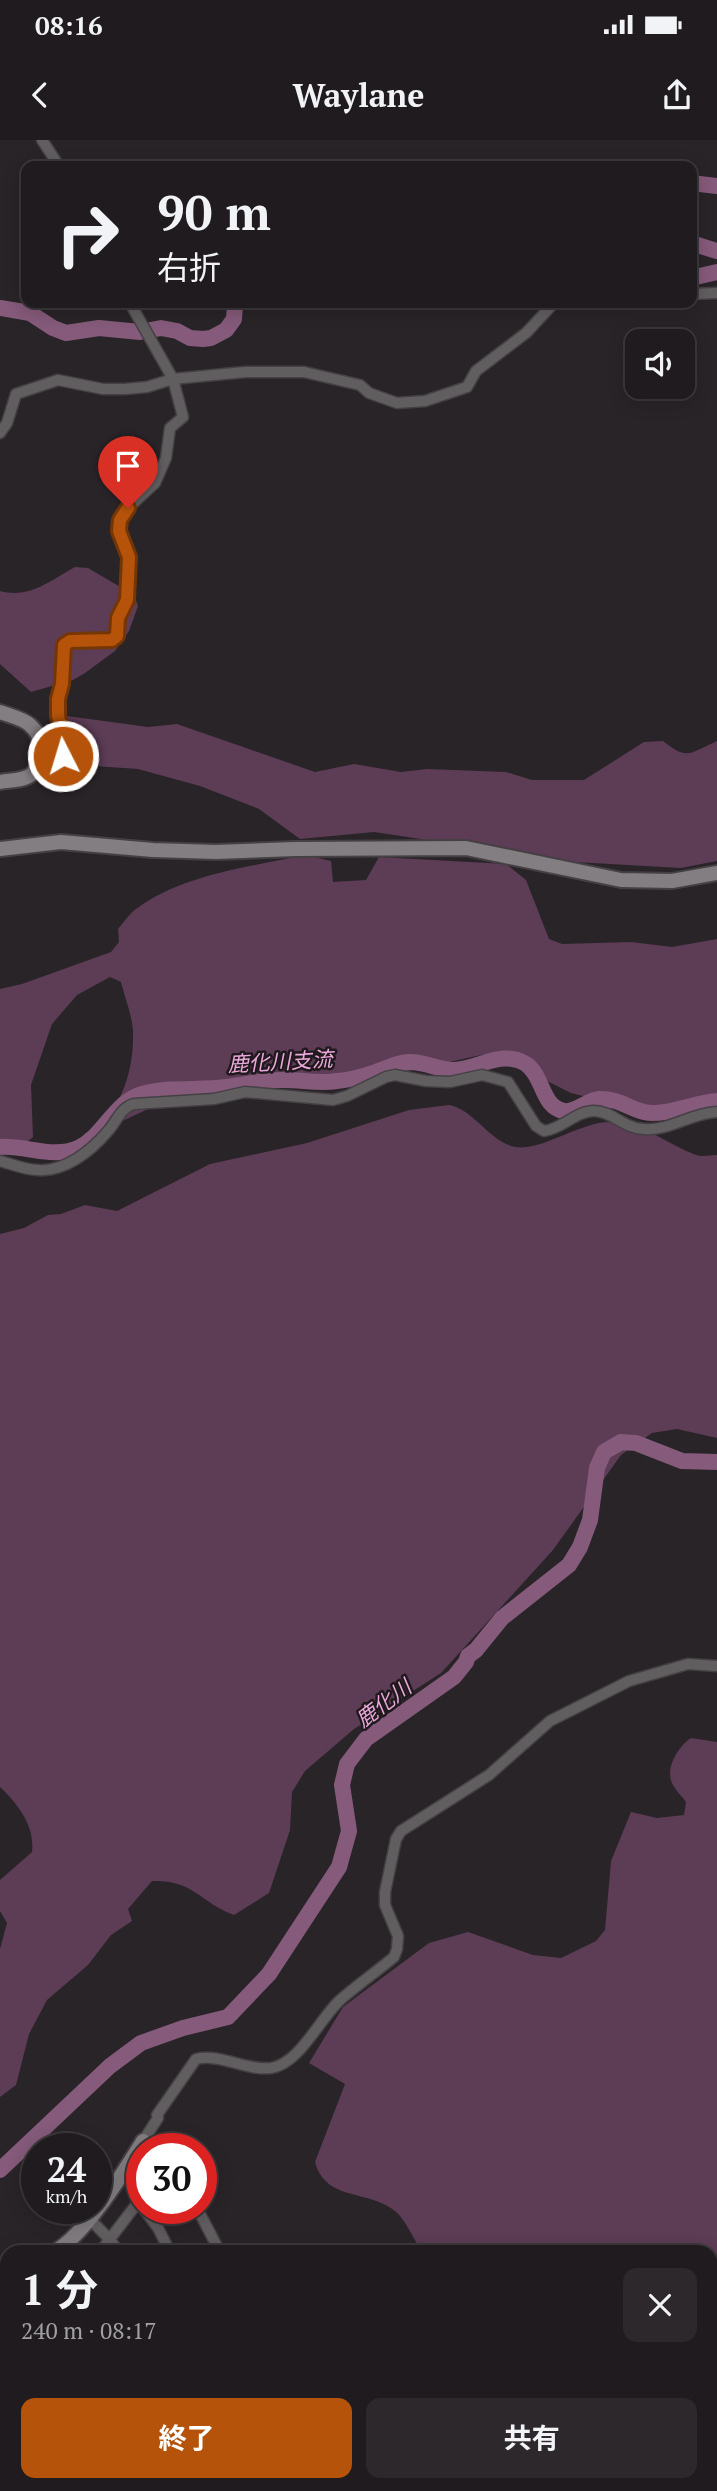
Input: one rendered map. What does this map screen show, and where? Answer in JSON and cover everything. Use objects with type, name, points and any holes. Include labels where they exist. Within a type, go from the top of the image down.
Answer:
[{"type":"street","points":[[42,140],[56,161]]},
{"type":"street","points":[[697,294],[717,293]]},
{"type":"street","points":[[63,756],[65,742],[58,716],[58,699],[62,684],[64,645],[70,641],[112,640],[117,636],[118,618],[127,600],[129,557],[121,538],[120,520],[128,508],[155,484],[166,458],[170,428],[183,417],[173,379],[133,308]]},
{"type":"street","points":[[0,433],[8,423],[16,394],[58,380],[103,389],[125,389],[147,387],[173,379],[245,372],[304,372],[360,385],[369,393],[397,403],[425,401],[467,387],[476,371],[526,333],[549,308]]},
{"type":"street","points":[[0,712],[30,725],[38,735],[42,750],[40,761],[32,774],[0,782]]},
{"type":"street","points":[[0,849],[61,842],[216,852],[466,848],[621,880],[672,881],[717,873]]},
{"type":"street","points":[[0,1161],[35,1170],[59,1167],[82,1156],[109,1131],[126,1106],[134,1104],[214,1099],[245,1092],[333,1100],[395,1075],[450,1082],[482,1075],[493,1076],[508,1083],[536,1126],[544,1132],[595,1110],[626,1125],[642,1129],[663,1128],[705,1112],[717,1112]]},
{"type":"street","points":[[152,2133],[157,2115],[195,2059],[205,2057],[273,2068],[303,2047],[327,2013],[394,1956],[398,1936],[385,1905],[384,1892],[396,1839],[409,1825],[489,1774],[550,1721],[629,1681],[688,1664],[717,1666]]},
{"type":"street","points":[[112,2188],[126,2171]]},
{"type":"street","points":[[106,2245],[126,2221]]},
{"type":"street","points":[[65,2245],[84,2224]]},
{"type":"street","points":[[95,2224],[114,2245]]},
{"type":"street","points":[[155,2224],[166,2245]]},
{"type":"street","points":[[205,2224],[216,2245]]},
{"type":"shaded area","points":[[75,567],[88,568],[134,595],[138,606],[129,631],[115,651],[73,680],[31,692],[0,664],[0,591],[30,591]]},
{"type":"shaded area","points":[[67,716],[148,727],[177,724],[315,772],[354,764],[401,772],[427,769],[506,772],[532,780],[584,780],[644,742],[663,741],[678,751],[689,753],[717,741],[717,861],[681,868],[575,862],[374,832],[300,839],[259,809],[200,786],[138,769],[66,764]]},
{"type":"shaded area","points":[[305,855],[331,861],[333,882],[366,880],[379,857],[506,864],[526,880],[549,939],[562,944],[631,942],[672,947],[717,939],[717,1096],[672,1118],[571,1093],[549,1082],[521,1058],[495,1052],[362,1081],[258,1075],[178,1095],[118,1123],[106,1119],[124,1089],[132,1054],[133,1031],[121,982],[110,977],[77,995],[52,1024],[31,1085],[33,1137],[23,1145],[0,1141],[0,989],[22,984],[111,952],[119,942],[118,929],[131,913],[175,887],[218,873]]},
{"type":"shaded area","points":[[449,1105],[467,1113],[498,1139],[516,1147],[537,1145],[586,1126],[610,1122],[644,1130],[696,1155],[717,1155],[717,1438],[677,1429],[652,1433],[621,1455],[553,1550],[441,1673],[354,1729],[305,1771],[292,1792],[290,1830],[269,1893],[234,1915],[187,1888],[166,1881],[152,1881],[128,1909],[132,1921],[111,1935],[88,1965],[47,2000],[29,2034],[16,2085],[0,2097],[0,1949],[7,1923],[0,1911],[0,1880],[32,1852],[32,1842],[24,1816],[0,1787],[0,1234],[24,1228],[48,1215],[61,1214],[85,1205],[117,1211],[210,1164],[307,1143],[409,1110]]},
{"type":"shaded area","points":[[691,1738],[717,1742],[717,2245],[418,2245],[395,2211],[384,2204],[338,2189],[320,2175],[315,2162],[345,2084],[309,2063],[343,2007],[429,1943],[468,1932],[533,1955],[561,1958],[596,1941],[605,1930],[611,1861],[631,1812],[657,1818],[684,1815],[686,1802],[670,1777],[672,1764],[682,1746]]},
{"type":"waterway","points":[[697,184],[717,186]]},
{"type":"waterway","points":[[697,245],[717,251]]},
{"type":"waterway","points":[[697,277],[717,272]]},
{"type":"waterway","points":[[0,308],[30,313],[66,333],[99,328],[140,332],[161,328],[177,331],[190,338],[203,339],[226,330],[234,319],[235,308]]},
{"type":"waterway","name":"鹿化川支流","points":[[0,1147],[49,1152],[78,1148],[95,1136],[124,1104],[142,1094],[277,1080],[342,1081],[408,1062],[454,1070],[499,1059],[517,1060],[532,1069],[551,1104],[564,1111],[599,1099],[613,1100],[652,1113],[717,1101]]},
{"type":"waterway","name":"鹿化川","points":[[0,2170],[110,2066],[141,2043],[183,2028],[228,2017],[269,1974],[339,1867],[349,1831],[342,1785],[347,1764],[366,1739],[454,1677],[468,1656],[502,1618],[569,1565],[580,1547],[590,1520],[597,1468],[604,1452],[621,1442],[636,1443],[682,1461],[717,1462]]},
{"type":"route","points":[[63,756],[65,742],[58,716],[58,699],[62,684],[64,645],[70,641],[112,640],[117,636],[118,618],[127,600],[129,557],[119,531],[120,520],[128,508]]}]
